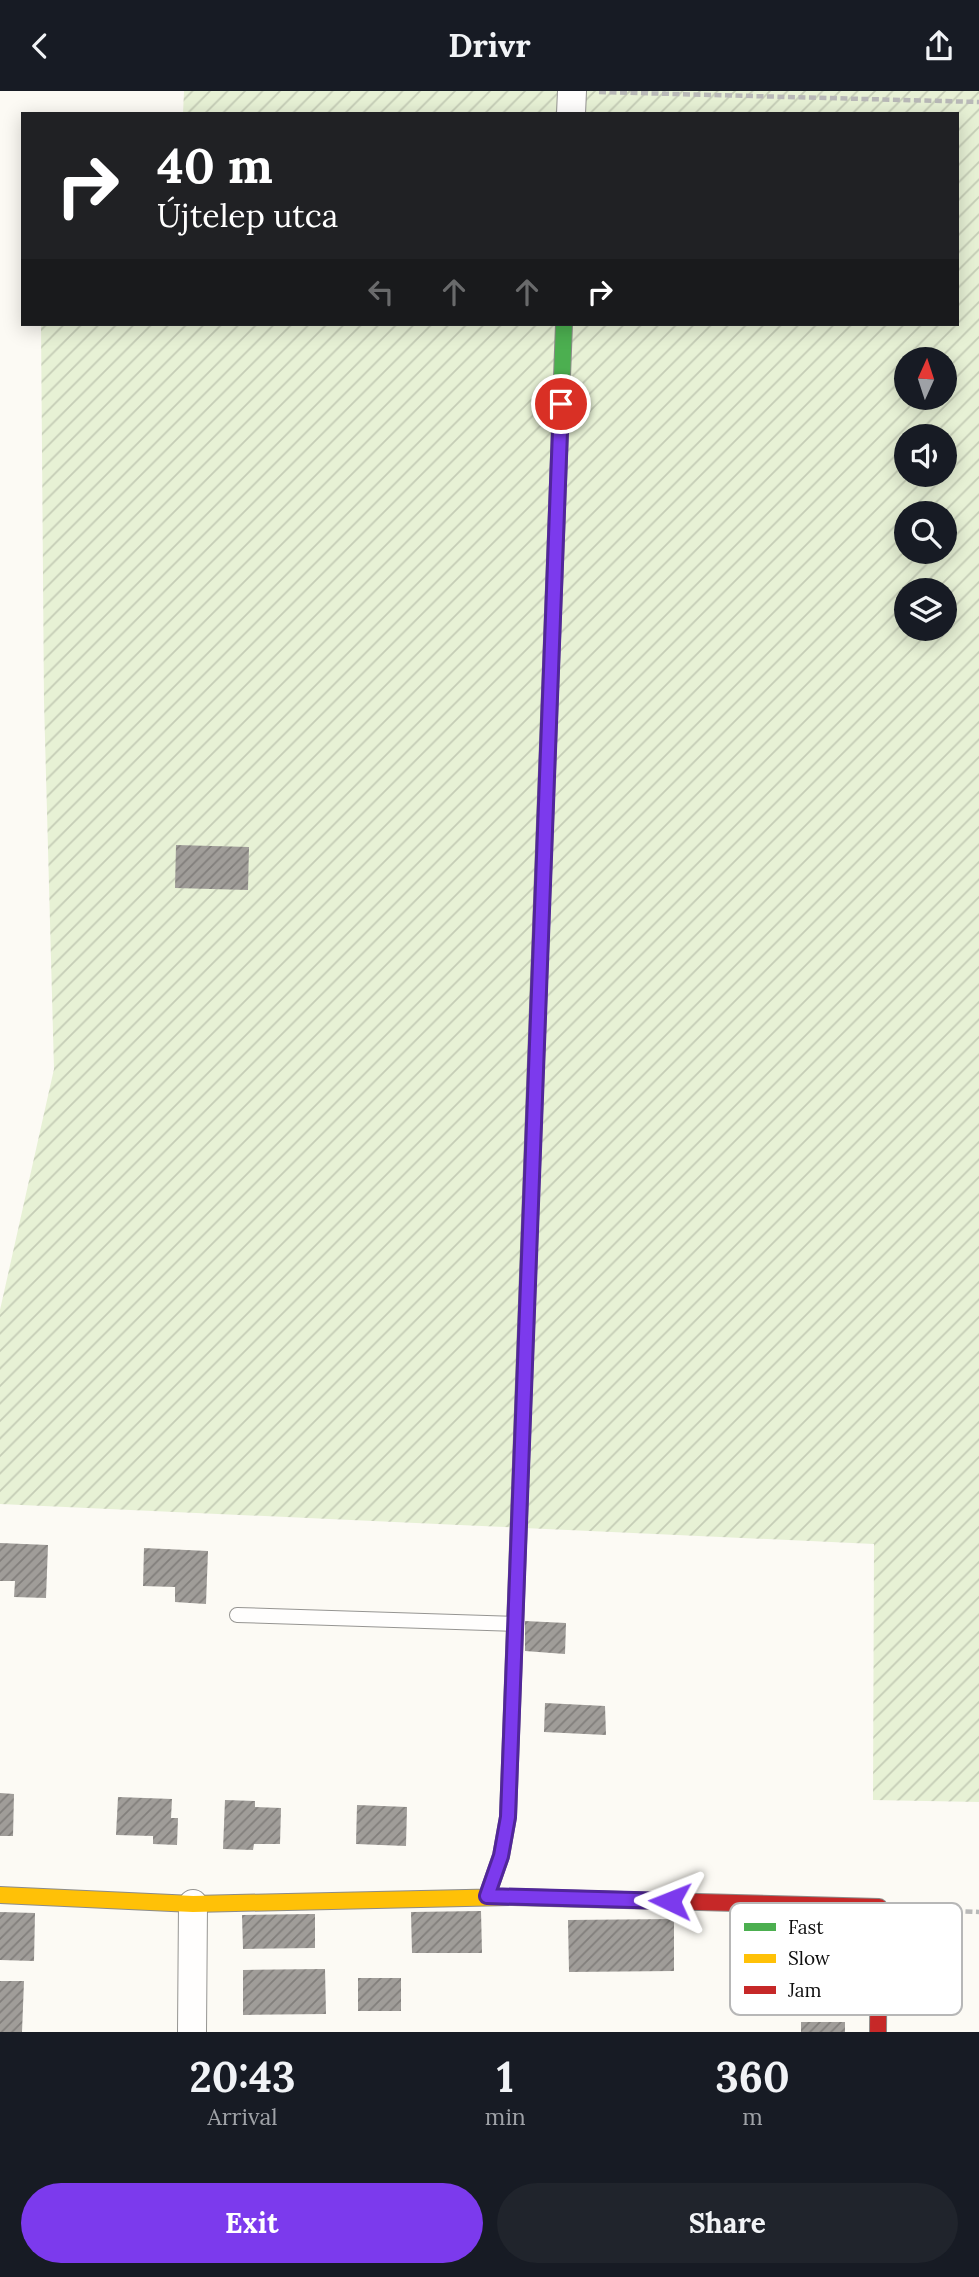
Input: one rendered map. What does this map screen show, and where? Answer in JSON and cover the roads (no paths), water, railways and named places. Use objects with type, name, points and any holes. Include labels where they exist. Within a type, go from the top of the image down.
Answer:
[{"type":"street","points":[[571,112],[572,91]]},
{"type":"street","points":[[487,1896],[501,1856],[508,1817],[564,326]]},
{"type":"street","points":[[0,1895],[192,1904],[487,1896],[736,1903]]},
{"type":"street","points":[[192,1904],[192,2032]]},
{"type":"lane","points":[[237,1615],[517,1624]]}]
